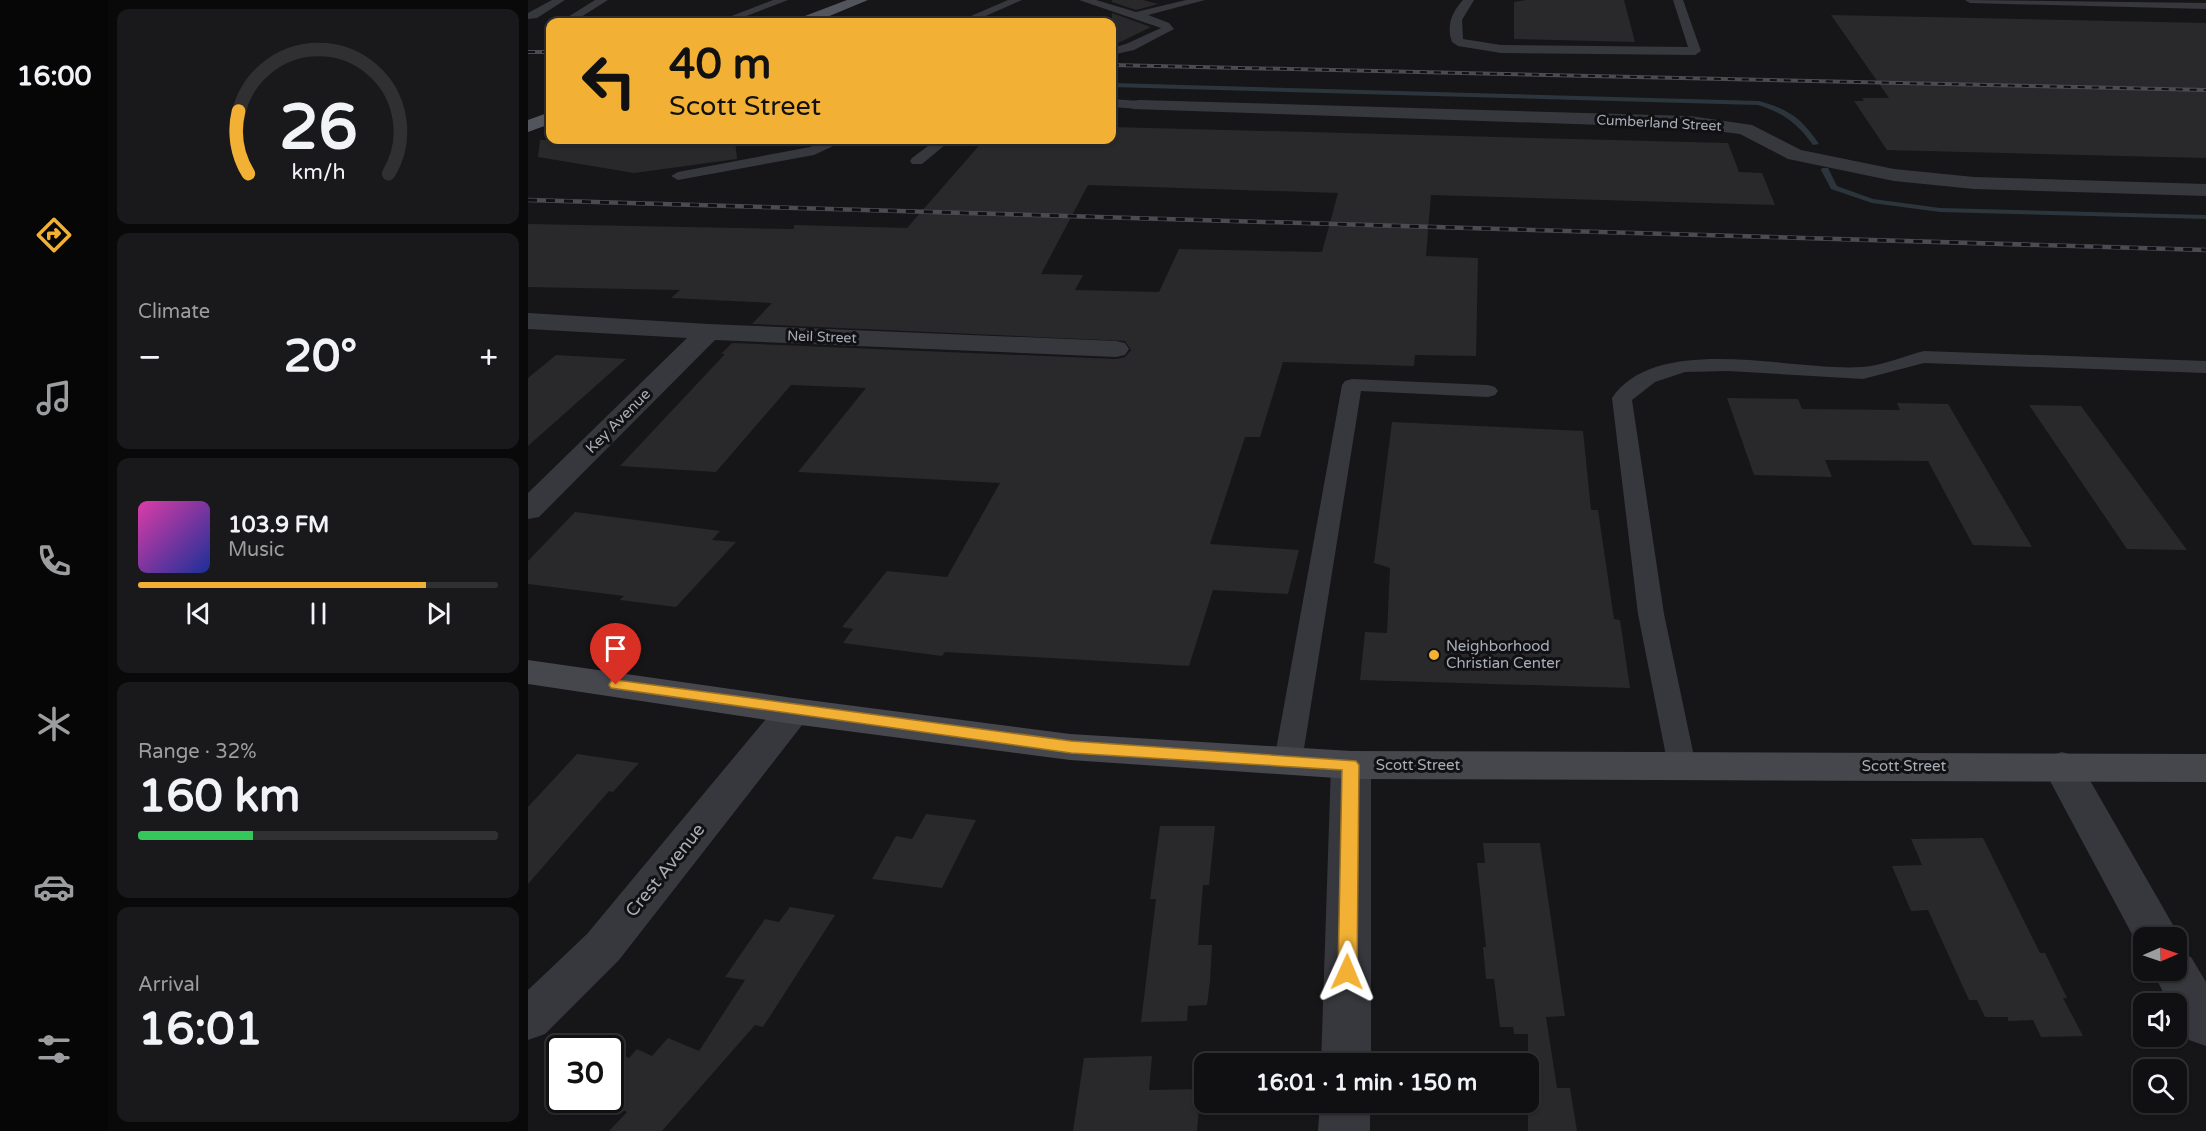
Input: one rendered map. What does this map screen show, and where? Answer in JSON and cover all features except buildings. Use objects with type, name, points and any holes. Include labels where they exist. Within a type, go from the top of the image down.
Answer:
[{"type":"main road","points":[[813,18],[861,0]]},
{"type":"main road","points":[[528,126],[546,119]]},
{"type":"main road","name":"Scott Street","points":[[528,672],[793,711],[1071,747],[1351,765],[2206,768]]},
{"type":"street","name":"Cumberland Street","points":[[1139,105],[1690,122],[1745,129],[1794,155],[1894,175],[1974,183],[2206,190]]},
{"type":"street","name":"Neil Street","points":[[528,321],[708,332],[1116,349]]},
{"type":"street","name":"Key Avenue","points":[[528,510],[708,332]]},
{"type":"street","name":"Crest Avenue","points":[[528,1020],[603,947],[793,711]]},
{"type":"street","points":[[1346,1053],[1351,765]]},
{"type":"street","points":[[2062,766],[2151,927]]},
{"type":"street","points":[[2181,981],[2206,1026]]},
{"type":"street","points":[[1344,1131],[1345,1113]]},
{"type":"lane","points":[[573,18],[603,0]]},
{"type":"lane","points":[[733,18],[783,0]]},
{"type":"lane","points":[[973,18],[1017,0]]},
{"type":"lane","points":[[1084,0],[1165,25],[1168,29],[1130,47],[1116,50]]},
{"type":"lane","points":[[1136,15],[1200,0]]},
{"type":"lane","points":[[1469,0],[1459,11],[1455,36],[1458,42],[1468,45],[1501,49],[1695,51],[1678,0]]},
{"type":"lane","points":[[1970,0],[2206,6]]},
{"type":"lane","points":[[528,5],[556,2]]},
{"type":"lane","points":[[528,16],[556,2]]},
{"type":"lane","points":[[1116,105],[1139,105]]},
{"type":"lane","points":[[678,176],[814,151],[830,144]]},
{"type":"lane","points":[[916,161],[939,144]]},
{"type":"lane","points":[[1682,766],[1646,580],[1622,398],[1630,391],[1648,378],[1683,366],[1728,365],[1863,373],[1924,357],[2206,367]]},
{"type":"lane","points":[[1288,761],[1352,385],[1488,391]]},
{"type":"waterway","points":[[1116,85],[1759,103],[1778,109],[1792,117],[1803,127],[1815,144]]},
{"type":"waterway","points":[[1825,170],[1834,187],[1872,201],[1940,210],[2206,217]]},
{"type":"railway","points":[[528,52],[546,52]]},
{"type":"railway","points":[[1116,65],[2206,90]]},
{"type":"railway","points":[[528,200],[2206,250]]},
{"type":"place","name":"Neighborhood Christian Center","points":[[1434,655]]},
{"type":"route","points":[[616,685],[793,711],[1071,747],[1351,765],[1347,972]]}]
